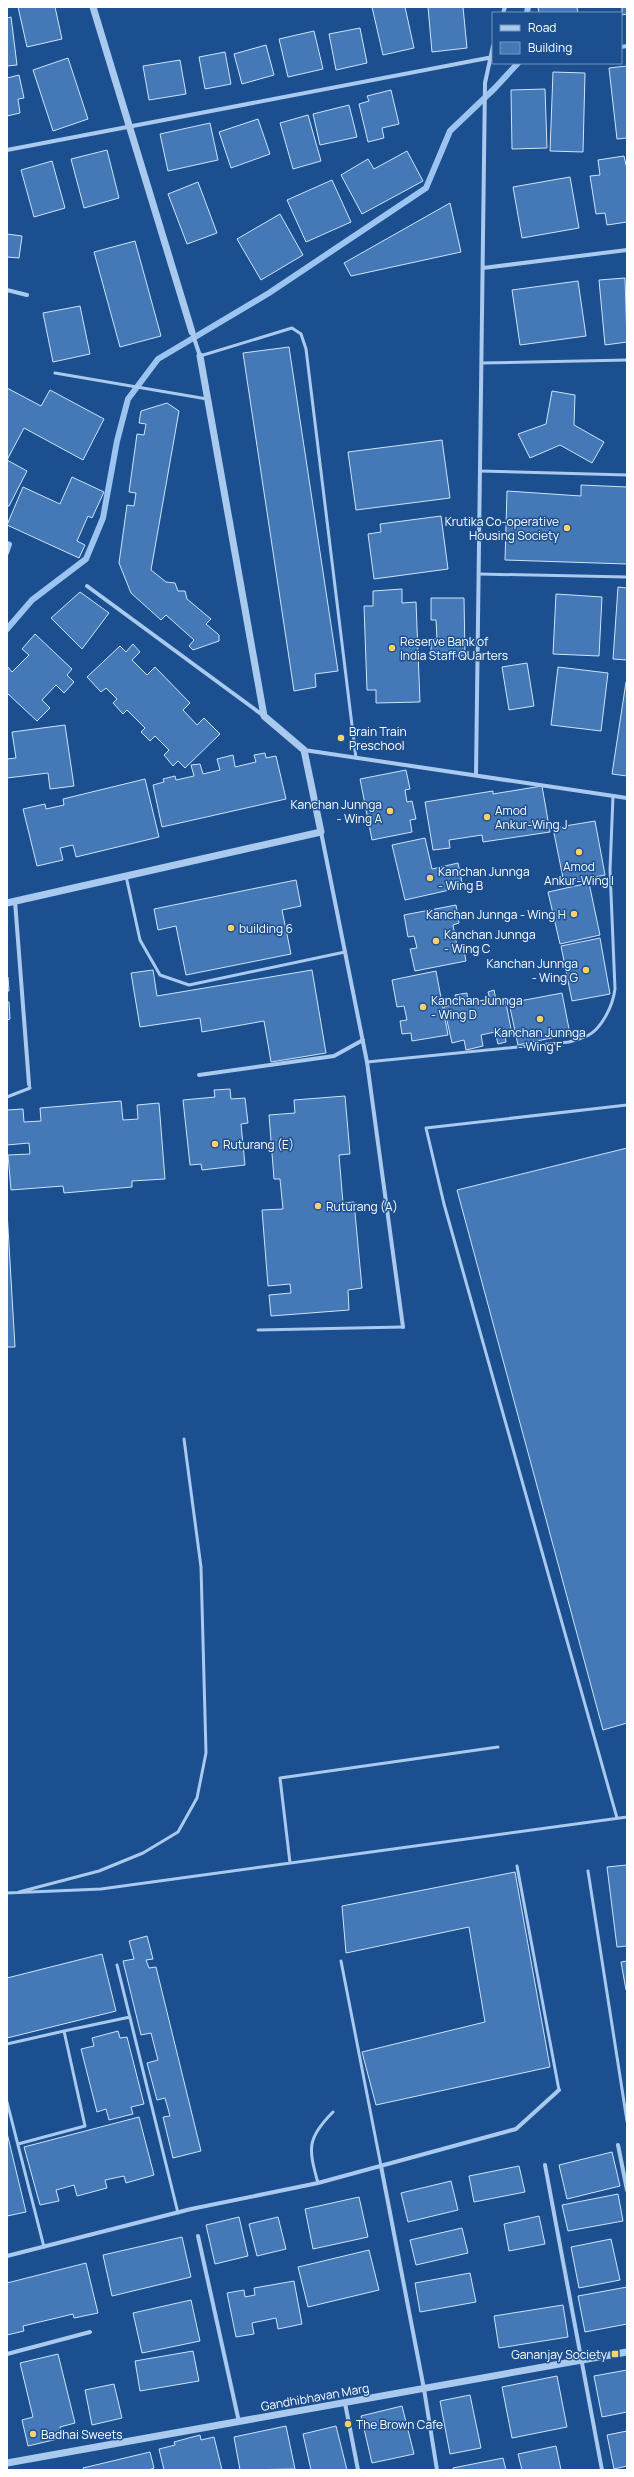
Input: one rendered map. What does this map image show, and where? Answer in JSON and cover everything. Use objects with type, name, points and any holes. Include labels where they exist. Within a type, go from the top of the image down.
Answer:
[{"type":"street","points":[[93,7],[128,128],[200,356],[264,716]]},
{"type":"street","points":[[7,150],[128,128],[491,57],[485,83],[476,775]]},
{"type":"street","points":[[483,268],[627,250]]},
{"type":"street","points":[[7,290],[27,295]]},
{"type":"street","points":[[7,543],[10,544],[7,553]]},
{"type":"street","points":[[87,586],[264,716],[304,750],[627,798]]},
{"type":"street","points":[[304,750],[367,1062],[403,1327]]},
{"type":"street","points":[[7,903],[321,832]]},
{"type":"street","points":[[15,901],[29,1084]]},
{"type":"street","points":[[199,1075],[334,1056],[363,1040]]},
{"type":"street","points":[[7,2256],[178,2213],[318,2183],[516,2129],[559,2090]]},
{"type":"street","points":[[618,2145],[627,2190]]},
{"type":"street","points":[[544,2165],[602,2470]]},
{"type":"street","points":[[381,2166],[424,2389],[437,2470]]},
{"type":"street","points":[[198,2236],[239,2422]]},
{"type":"street","points":[[7,2354],[90,2332]]},
{"type":"street","name":"Gandhibhavan Marg","points":[[7,2463],[627,2352]]},
{"type":"street","points":[[345,2403],[358,2470]]},
{"type":"lane","points":[[200,356],[292,328],[301,334],[306,349],[356,758]]},
{"type":"lane","points":[[482,363],[627,360]]},
{"type":"lane","points":[[55,373],[208,399]]},
{"type":"lane","points":[[480,471],[627,475]]},
{"type":"lane","points":[[479,574],[627,577]]},
{"type":"lane","points":[[367,1062],[569,1042],[588,1036],[596,1029],[613,1002],[615,989],[610,870],[613,796]]},
{"type":"lane","points":[[126,876],[140,940],[160,975],[189,985],[345,952]]},
{"type":"lane","points":[[7,1097],[30,1088],[29,1084]]},
{"type":"lane","points":[[617,1818],[444,1204],[426,1128],[627,1104]]},
{"type":"lane","points":[[258,1330],[403,1327]]},
{"type":"lane","points":[[11,1894],[99,1871],[143,1853],[178,1832],[197,1798],[206,1753],[201,1567],[184,1439]]},
{"type":"lane","points":[[290,1864],[280,1778],[498,1747]]},
{"type":"lane","points":[[7,1893],[101,1889],[627,1817]]},
{"type":"lane","points":[[517,1866],[559,2090]]},
{"type":"lane","points":[[588,1871],[627,2121]]},
{"type":"lane","points":[[342,1961],[381,2166]]},
{"type":"lane","points":[[117,1965],[178,2213]]},
{"type":"lane","points":[[7,2044],[130,2016]]},
{"type":"lane","points":[[18,2144],[85,2126],[64,2031]]},
{"type":"lane","points":[[7,2102],[44,2247]]},
{"type":"lane","points":[[318,2183],[312,2162],[312,2138],[333,2112]]},
{"type":"building","points":[[18,7],[55,7],[62,39],[27,47]]},
{"type":"building","points":[[372,7],[405,7],[414,48],[383,55]]},
{"type":"building","points":[[428,7],[463,7],[467,48],[432,52]]},
{"type":"building","points":[[538,7],[577,7],[578,12],[539,12]]},
{"type":"building","points":[[622,7],[627,7],[627,14],[622,15]]},
{"type":"building","points":[[11,17],[17,65],[7,66],[7,18]]},
{"type":"building","points":[[360,28],[367,63],[336,70],[329,34]]},
{"type":"building","points":[[314,31],[323,69],[288,77],[279,39]]},
{"type":"building","points":[[266,45],[274,75],[242,84],[234,54]]},
{"type":"building","points":[[225,52],[231,84],[205,89],[199,57]]},
{"type":"building","points":[[68,58],[88,119],[53,131],[33,70]]},
{"type":"building","points":[[180,60],[186,94],[149,100],[143,66]]},
{"type":"building","points":[[627,66],[627,138],[617,139],[609,68]]},
{"type":"building","points":[[553,72],[585,73],[583,152],[550,151]]},
{"type":"building","points":[[19,75],[24,98],[18,99],[20,113],[7,116],[7,78]]},
{"type":"building","points":[[545,89],[547,148],[512,149],[511,90]]},
{"type":"building","points":[[391,90],[399,124],[382,128],[384,138],[368,142],[359,104],[369,101],[367,96]]},
{"type":"building","points":[[349,105],[357,137],[320,145],[313,114]]},
{"type":"building","points":[[308,115],[321,161],[293,169],[280,123]]},
{"type":"building","points":[[258,119],[270,154],[231,168],[219,132]]},
{"type":"building","points":[[210,123],[218,160],[168,171],[160,134]]},
{"type":"building","points":[[107,150],[119,198],[84,208],[71,159]]},
{"type":"building","points":[[407,151],[423,181],[362,214],[341,175],[368,159],[374,169]]},
{"type":"building","points":[[624,156],[627,169],[627,222],[607,225],[605,213],[596,214],[590,176],[600,175],[598,160]]},
{"type":"building","points":[[52,161],[65,208],[34,217],[21,170]]},
{"type":"building","points":[[570,177],[579,228],[522,238],[513,187]]},
{"type":"building","points":[[332,180],[351,222],[306,242],[287,200]]},
{"type":"building","points":[[198,182],[217,233],[187,244],[168,194]]},
{"type":"building","points":[[450,203],[461,252],[351,276],[344,263]]},
{"type":"building","points":[[280,214],[303,255],[261,280],[237,239]]},
{"type":"building","points":[[7,234],[22,236],[19,258],[7,257]]},
{"type":"building","points":[[135,241],[161,336],[120,347],[94,252]]},
{"type":"building","points":[[625,278],[627,342],[605,345],[599,280]]},
{"type":"building","points":[[578,281],[586,336],[520,345],[512,290]]},
{"type":"building","points":[[80,306],[90,354],[53,362],[43,313]]},
{"type":"building","points":[[289,347],[338,671],[315,674],[316,687],[294,691],[243,353]]},
{"type":"building","points":[[7,388],[41,406],[50,390],[104,419],[83,460],[24,428],[7,460]]},
{"type":"building","points":[[552,391],[575,395],[574,425],[604,442],[592,463],[560,445],[530,458],[518,434],[546,424]]},
{"type":"building","points":[[167,403],[179,411],[151,570],[166,582],[175,583],[178,591],[185,591],[187,599],[211,619],[206,624],[219,635],[219,641],[193,650],[189,646],[194,640],[166,615],[161,620],[131,593],[119,563],[127,505],[134,506],[136,493],[129,492],[137,434],[144,435],[146,424],[139,423],[141,411]]},
{"type":"building","points":[[442,440],[450,498],[356,510],[348,452]]},
{"type":"building","points":[[7,460],[27,471],[9,506],[7,506]]},
{"type":"building","points":[[72,477],[104,492],[92,518],[88,516],[77,541],[85,545],[79,558],[7,525],[23,487],[60,504]]},
{"type":"building","name":"Krutika Co-operative Housing Society","points":[[581,485],[627,487],[627,564],[505,560],[507,491],[581,496]]},
{"type":"building","points":[[441,516],[448,569],[374,579],[368,534],[381,532],[380,524]]},
{"type":"building","points":[[618,587],[627,588],[627,660],[613,659]]},
{"type":"building","name":"Reserve Bank of India Staff QUarters","points":[[402,589],[402,603],[416,602],[420,702],[376,703],[376,690],[367,690],[364,606],[373,606],[373,591]]},
{"type":"building","points":[[80,592],[109,613],[82,649],[51,618]]},
{"type":"building","points":[[556,594],[602,597],[599,656],[553,654]]},
{"type":"building","points":[[431,598],[464,598],[465,656],[431,656],[431,639],[437,639],[436,620],[431,620]]},
{"type":"building","points":[[35,634],[72,669],[67,675],[74,682],[64,693],[56,685],[42,700],[50,708],[37,721],[7,693],[7,666],[12,672],[29,655],[22,649]]},
{"type":"building","points":[[133,644],[140,652],[132,660],[147,675],[155,667],[190,703],[183,710],[197,725],[204,718],[220,734],[185,768],[178,761],[173,766],[164,755],[169,750],[155,736],[150,741],[141,732],[145,728],[127,710],[123,714],[113,703],[117,699],[106,688],[101,692],[87,677],[120,646],[126,652]]},
{"type":"building","points":[[527,663],[534,706],[509,710],[502,667]]},
{"type":"building","points":[[558,667],[608,673],[601,731],[551,725]]},
{"type":"building","points":[[626,682],[627,683],[627,776],[612,774]]},
{"type":"building","points":[[65,725],[74,786],[50,789],[48,773],[7,778],[7,759],[16,758],[12,732]]},
{"type":"building","points":[[265,753],[266,758],[276,756],[286,799],[162,827],[153,785],[164,782],[163,779],[175,776],[176,780],[194,776],[191,765],[200,764],[203,774],[220,770],[217,759],[233,755],[235,767],[256,762],[254,755]]},
{"type":"building","name":"Kanchan Junnga - Wing A","points":[[406,770],[410,789],[405,790],[407,802],[412,801],[416,819],[410,820],[412,832],[372,840],[360,779]]},
{"type":"building","points":[[145,779],[159,837],[76,857],[73,845],[60,848],[63,860],[37,866],[23,809],[45,804],[46,809],[64,805],[63,799]]},
{"type":"building","name":"Amod Ankur-Wing J","points":[[542,786],[550,832],[483,842],[482,835],[449,840],[450,848],[433,850],[425,802],[493,791],[493,794]]},
{"type":"building","name":"Amod Ankur-Wing I","points":[[595,821],[605,875],[564,883],[553,828]]},
{"type":"building","name":"Kanchan Junnga - Wing B","points":[[425,838],[432,869],[458,863],[463,887],[405,900],[392,845]]},
{"type":"building","name":"building 6","points":[[296,880],[301,906],[282,910],[291,954],[186,975],[176,926],[158,930],[154,909]]},
{"type":"building","name":"Kanchan Junnga - Wing H","points":[[589,883],[600,935],[560,944],[548,892]]},
{"type":"building","name":"Kanchan Junnga - Wing C","points":[[456,905],[459,923],[453,925],[457,946],[463,945],[466,961],[415,971],[410,949],[417,948],[414,936],[408,937],[404,915]]},
{"type":"building","name":"Kanchan Junnga - Wing G","points":[[600,938],[610,994],[572,1001],[561,946]]},
{"type":"building","points":[[153,970],[157,996],[312,970],[326,1053],[271,1062],[264,1021],[202,1032],[200,1018],[140,1027],[131,973]]},
{"type":"building","name":"Kanchan Junnga - Wing D","points":[[436,971],[448,1035],[412,1041],[411,1033],[402,1034],[400,1021],[407,1020],[404,1006],[397,1007],[392,980]]},
{"type":"building","points":[[8,977],[9,991],[7,991]]},
{"type":"building","points":[[494,990],[496,1000],[505,998],[512,1034],[505,1035],[506,1042],[498,1044],[495,1032],[481,1035],[483,1046],[466,1050],[464,1040],[452,1043],[444,1007],[457,1004],[455,995],[467,993],[468,1003],[490,999],[488,992]]},
{"type":"building","name":"Kanchan Junnga - Wing F","points":[[562,993],[570,1034],[518,1045],[509,1003]]},
{"type":"building","points":[[7,1002],[9,1002],[10,1019],[7,1020]]},
{"type":"building","name":"Ruturang (E)","points":[[230,1089],[231,1099],[245,1098],[248,1123],[241,1124],[245,1165],[202,1170],[201,1164],[190,1165],[183,1100],[215,1097],[214,1090]]},
{"type":"building","name":"Ruturang (A)","points":[[345,1096],[350,1154],[339,1155],[343,1203],[354,1202],[362,1288],[348,1290],[349,1310],[271,1316],[269,1295],[291,1293],[290,1284],[268,1286],[262,1210],[283,1209],[280,1179],[274,1179],[269,1115],[295,1113],[294,1100]]},
{"type":"building","points":[[121,1101],[123,1120],[138,1119],[137,1105],[159,1103],[165,1179],[132,1181],[132,1187],[64,1193],[63,1186],[11,1190],[8,1155],[30,1154],[29,1143],[7,1145],[7,1110],[23,1109],[24,1122],[41,1121],[40,1108]]},
{"type":"building","points":[[627,1148],[627,1723],[603,1730],[457,1190]]},
{"type":"building","points":[[7,1211],[15,1347],[7,1347]]},
{"type":"building","points":[[627,1865],[627,1946],[617,1947],[607,1867]]},
{"type":"building","points":[[515,1872],[550,2067],[376,2105],[362,2052],[485,2022],[469,1927],[346,1953],[342,1906]]},
{"type":"building","points":[[147,1936],[153,1959],[146,1960],[149,1968],[156,1967],[201,2151],[173,2158],[163,2117],[170,2116],[165,2098],[157,2100],[147,2063],[158,2060],[151,2033],[141,2035],[123,1961],[134,1959],[129,1941]]},
{"type":"building","points":[[102,1954],[116,2011],[7,2038],[7,1978]]},
{"type":"building","points":[[627,1961],[627,1989],[626,1990],[621,1962]]},
{"type":"building","points":[[118,2031],[120,2038],[127,2037],[144,2104],[131,2107],[133,2114],[109,2120],[106,2109],[97,2112],[81,2049],[94,2046],[92,2038]]},
{"type":"building","points":[[139,2117],[154,2175],[126,2183],[124,2176],[105,2180],[107,2188],[77,2196],[74,2185],[56,2190],[59,2201],[40,2205],[24,2147]]},
{"type":"building","points":[[7,2133],[26,2212],[7,2216]]},
{"type":"building","points":[[612,2152],[620,2186],[567,2199],[559,2165]]},
{"type":"building","points":[[519,2166],[525,2192],[474,2202],[469,2176]]},
{"type":"building","points":[[451,2181],[458,2210],[408,2222],[401,2193]]},
{"type":"building","points":[[618,2194],[623,2221],[568,2231],[562,2205]]},
{"type":"building","points":[[359,2197],[368,2237],[313,2249],[305,2209]]},
{"type":"building","points":[[539,2216],[545,2244],[509,2251],[504,2224]]},
{"type":"building","points":[[239,2217],[248,2256],[215,2264],[206,2225]]},
{"type":"building","points":[[278,2217],[286,2249],[257,2256],[249,2224]]},
{"type":"building","points":[[462,2228],[468,2253],[416,2265],[410,2240]]},
{"type":"building","points":[[182,2237],[191,2277],[112,2296],[103,2255]]},
{"type":"building","points":[[611,2239],[620,2280],[579,2288],[571,2247]]},
{"type":"building","points":[[369,2250],[379,2290],[308,2307],[298,2267]]},
{"type":"building","points":[[86,2263],[98,2313],[74,2318],[73,2314],[23,2326],[24,2331],[7,2335],[7,2283]]},
{"type":"building","points":[[470,2273],[476,2302],[420,2312],[415,2283]]},
{"type":"building","points":[[294,2281],[302,2324],[278,2329],[276,2318],[252,2323],[254,2334],[236,2337],[227,2293],[244,2290],[245,2297],[255,2295],[254,2288]]},
{"type":"building","points":[[627,2287],[627,2324],[585,2332],[578,2296]]},
{"type":"building","points":[[191,2300],[200,2341],[142,2353],[133,2313]]},
{"type":"building","points":[[563,2305],[568,2337],[499,2348],[494,2316]]},
{"type":"building","points":[[193,2351],[199,2381],[140,2391],[135,2361]]},
{"type":"building","points":[[58,2354],[75,2423],[60,2427],[62,2438],[28,2446],[22,2420],[33,2417],[20,2363]]},
{"type":"building","points":[[627,2370],[627,2412],[602,2417],[594,2376]]},
{"type":"building","points":[[557,2376],[567,2427],[512,2438],[502,2387]]},
{"type":"building","points":[[114,2384],[122,2418],[92,2425],[85,2390]]},
{"type":"building","points":[[470,2395],[481,2448],[450,2454],[440,2401]]},
{"type":"building","points":[[402,2406],[414,2454],[372,2463],[361,2416]]},
{"type":"building","points":[[286,2426],[295,2469],[240,2470],[234,2437]]},
{"type":"building","points":[[336,2426],[347,2470],[311,2470],[303,2434]]},
{"type":"building","points":[[627,2431],[627,2466],[614,2469],[607,2435]]},
{"type":"building","points":[[200,2435],[201,2440],[214,2437],[222,2470],[164,2470],[159,2449],[175,2445],[174,2442]]},
{"type":"building","points":[[556,2446],[561,2470],[522,2470],[518,2454]]},
{"type":"building","points":[[150,2452],[154,2468],[149,2470],[84,2470],[83,2468]]},
{"type":"building","points":[[503,2458],[506,2470],[453,2470],[453,2468]]},
{"type":"waterway","points":[[527,12],[528,7]]},
{"type":"waterway","points":[[7,629],[32,600],[86,559],[103,518],[117,441],[128,399],[158,359],[269,293],[426,188],[450,131],[495,88],[517,64]]},
{"type":"place","name":"Krutika Co-operative Housing Society","points":[[567,528]]},
{"type":"place","name":"Reserve Bank of India Staff QUarters","points":[[392,648]]},
{"type":"place","name":"Brain Train Preschool","points":[[341,738]]},
{"type":"place","name":"Kanchan Junnga - Wing A","points":[[390,811]]},
{"type":"place","name":"Amod Ankur-Wing J","points":[[487,817]]},
{"type":"place","name":"Amod Ankur-Wing I","points":[[579,852]]},
{"type":"place","name":"Kanchan Junnga - Wing B","points":[[430,878]]},
{"type":"place","name":"Kanchan Junnga - Wing H","points":[[574,914]]},
{"type":"place","name":"building 6","points":[[231,928]]},
{"type":"place","name":"Kanchan Junnga - Wing C","points":[[436,941]]},
{"type":"place","name":"Kanchan Junnga - Wing G","points":[[586,970]]},
{"type":"place","name":"Kanchan Junnga - Wing D","points":[[423,1007]]},
{"type":"place","name":"Kanchan Junnga - Wing F","points":[[540,1019]]},
{"type":"place","name":"Ruturang (E)","points":[[215,1144]]},
{"type":"place","name":"Ruturang (A)","points":[[318,1206]]},
{"type":"place","name":"Gananjay Society","points":[[615,2354]]},
{"type":"place","name":"The Brown Cafe","points":[[348,2424]]},
{"type":"place","name":"Badhai Sweets","points":[[33,2434]]}]
